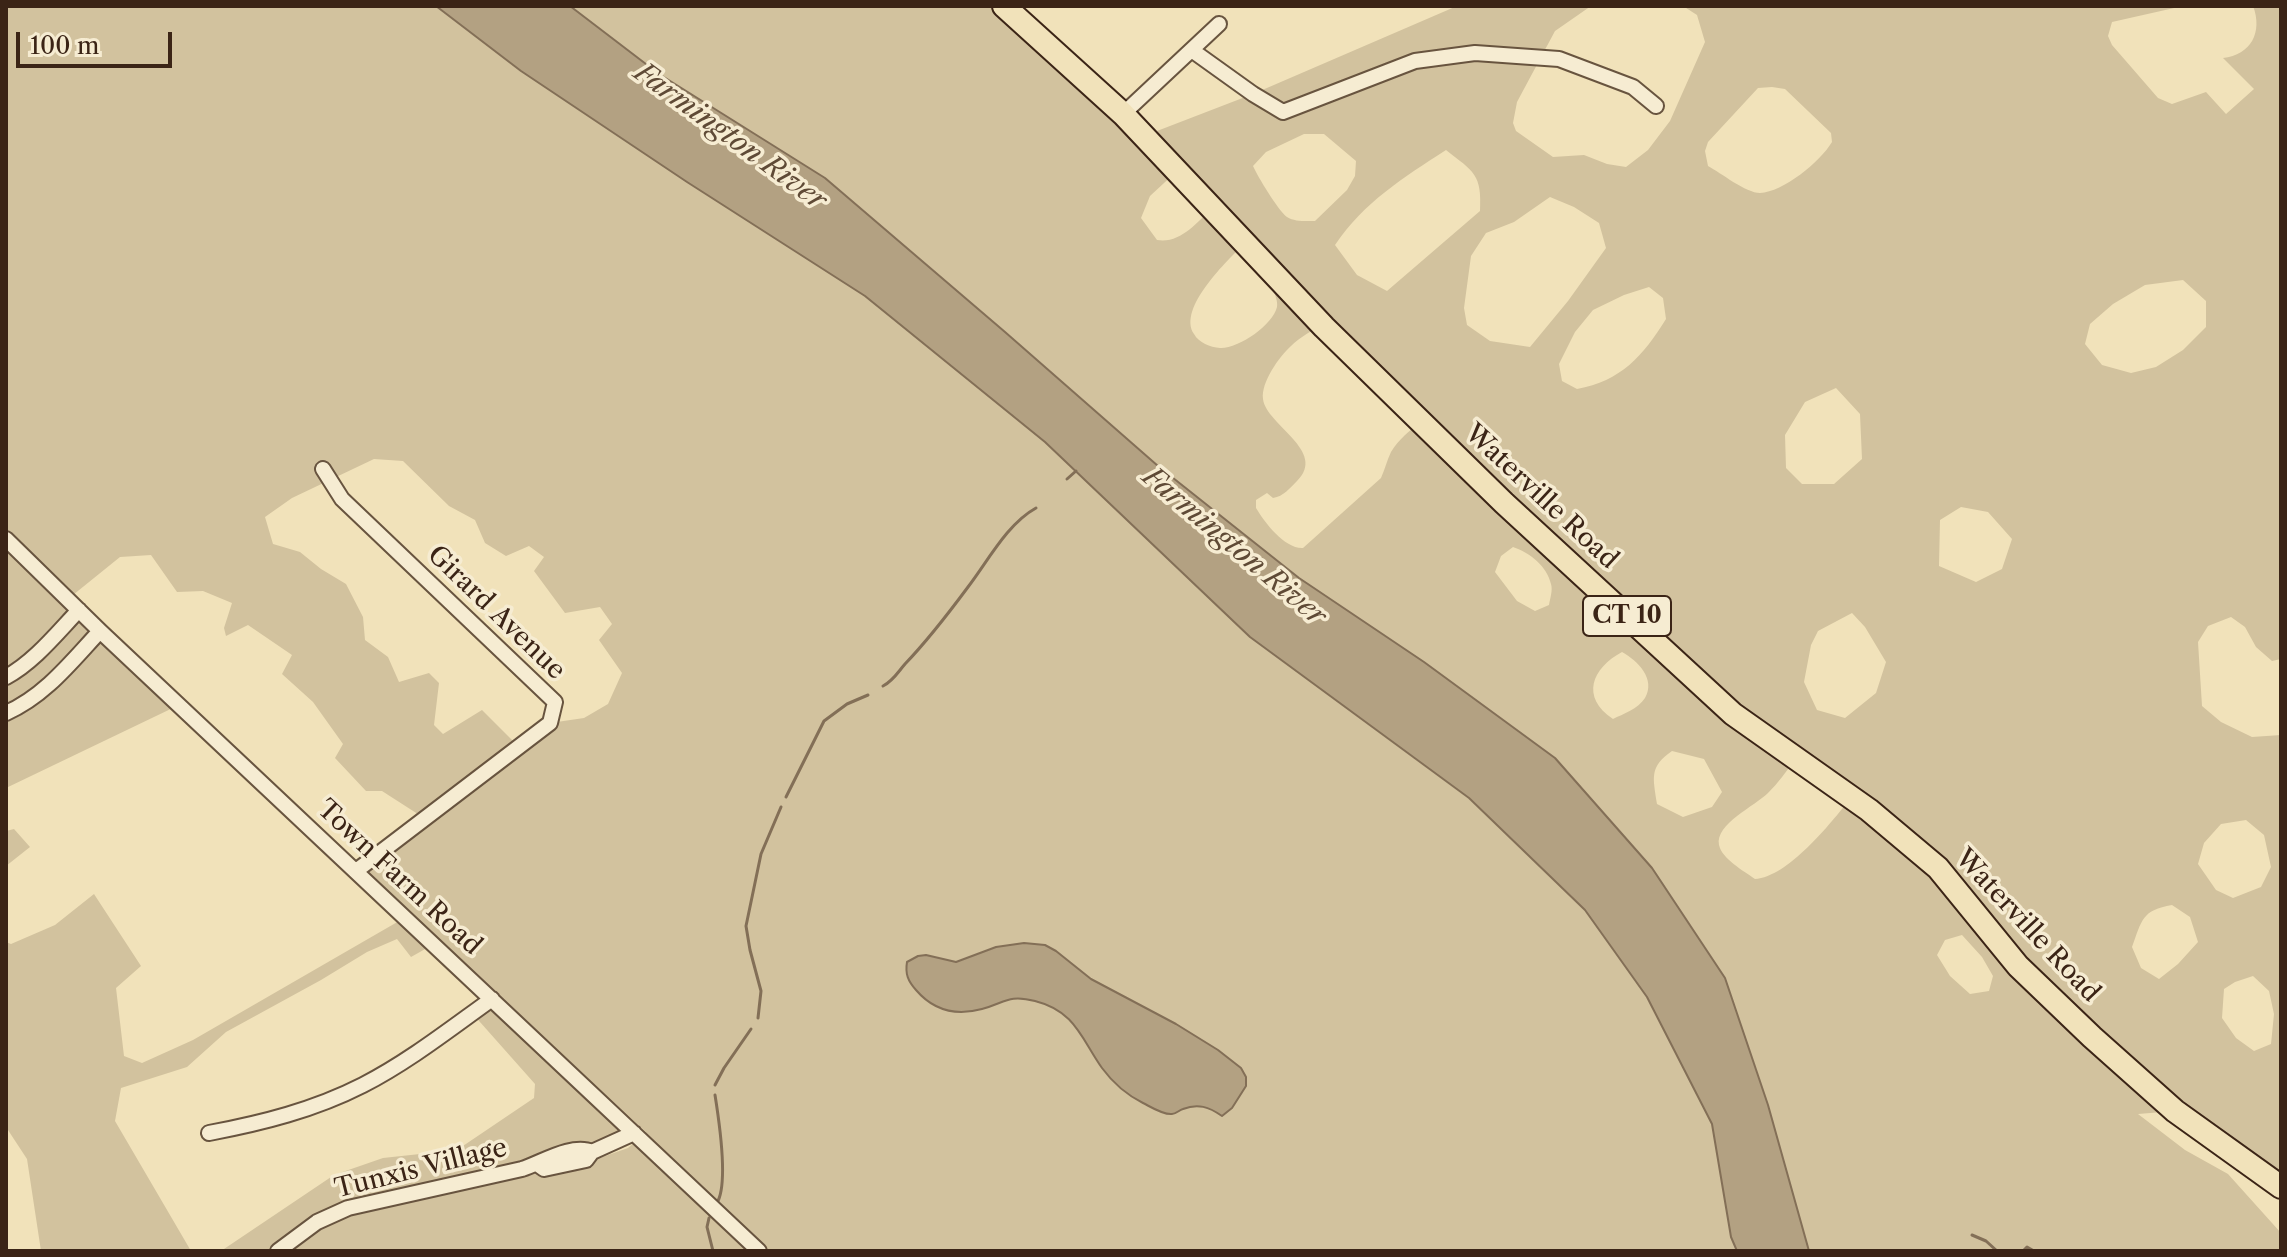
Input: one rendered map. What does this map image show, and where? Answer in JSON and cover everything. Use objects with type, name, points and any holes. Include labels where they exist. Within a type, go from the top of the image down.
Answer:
[{"type":"highway","name":"Waterville Road","points":[[1004,6],[1123,114],[1324,327],[1504,503],[1733,714],[1869,810],[1938,868],[2018,966],[2175,1111],[2281,1187]]},
{"type":"street","points":[[1123,114],[1219,24]]},
{"type":"street","points":[[1193,51],[1283,112],[1415,61],[1475,53],[1559,59],[1633,87],[1656,106]]},
{"type":"street","name":"Girard Avenue","points":[[323,469],[342,499],[555,702],[550,723],[356,871]]},
{"type":"street","name":"Town Farm Road","points":[[6,539],[759,1251]]},
{"type":"street","points":[[6,677],[49,642],[79,610]]},
{"type":"street","points":[[6,713],[40,693],[100,631]]},
{"type":"street","points":[[209,1133],[267,1122],[364,1085],[492,999]]},
{"type":"street","name":"Tunxis Village","points":[[278,1251],[317,1222],[348,1208],[537,1164],[544,1169],[586,1160],[592,1152],[634,1133]]},
{"type":"shaded area","points":[[6,6],[436,6],[521,71],[865,296],[1045,442],[1250,637],[1468,798],[1585,910],[1647,997],[1712,1124],[1731,1237],[1737,1251],[287,1251],[320,1226],[351,1213],[588,1162],[628,1148],[646,1132],[370,875],[356,871],[424,818],[382,791],[366,791],[335,758],[343,744],[313,702],[282,674],[292,655],[248,625],[226,636],[224,628],[232,603],[203,591],[177,592],[151,555],[120,557],[68,599],[179,705],[6,788]],"holes":[[[374,459],[403,461],[449,506],[475,520],[485,543],[506,556],[529,546],[544,557],[534,571],[565,613],[600,607],[612,624],[599,640],[622,673],[608,704],[584,718],[550,723],[519,747],[482,710],[443,734],[434,725],[439,683],[429,673],[399,682],[388,657],[365,640],[363,617],[346,584],[300,552],[273,544],[265,517],[292,498]]]},
{"type":"shaded area","points":[[570,6],[1004,6],[1144,136],[1253,94],[1457,6],[1591,6],[1555,31],[1517,102],[1513,123],[1516,131],[1553,157],[1584,155],[1626,167],[1648,150],[1670,121],[1705,42],[1697,15],[1683,6],[2183,6],[2112,22],[2108,36],[2112,45],[2158,98],[2172,104],[2206,92],[2226,114],[2254,89],[2223,58],[2241,52],[2252,41],[2256,25],[2253,6],[2281,6],[2281,659],[2272,661],[2256,647],[2245,627],[2231,617],[2208,626],[2198,642],[2202,706],[2221,722],[2252,737],[2281,735],[2281,1187],[2175,1111],[2138,1114],[2185,1150],[2228,1174],[2281,1233],[2281,1251],[1809,1251],[1768,1105],[1725,978],[1652,868],[1555,758],[1424,662],[1299,578],[1158,466],[825,178],[659,74]],"holes":[[[1772,87],[1785,89],[1831,133],[1832,142],[1800,175],[1760,193],[1741,186],[1708,166],[1705,151],[1708,142],[1758,88]],[[1304,134],[1324,134],[1356,161],[1355,176],[1347,190],[1315,221],[1287,217],[1253,166],[1266,152]],[[1446,150],[1478,181],[1480,211],[1387,291],[1357,275],[1335,245],[1372,203]],[[1177,171],[1213,208],[1180,236],[1157,240],[1141,218],[1150,196]],[[1550,197],[1574,207],[1599,223],[1606,248],[1530,347],[1490,341],[1467,325],[1464,308],[1471,256],[1486,233],[1514,222]],[[1245,243],[1278,277],[1273,289],[1277,307],[1269,321],[1245,340],[1227,347],[1209,346],[1196,337],[1191,323],[1192,311],[1207,285]],[[2183,280],[2206,301],[2206,327],[2183,350],[2156,367],[2131,373],[2102,365],[2085,344],[2090,324],[2113,304],[2145,285]],[[1649,287],[1663,298],[1666,319],[1639,355],[1606,380],[1577,389],[1562,381],[1559,364],[1575,332],[1593,310],[1624,295]],[[1322,324],[1421,422],[1394,447],[1381,478],[1303,548],[1289,544],[1276,534],[1256,508],[1256,500],[1267,493],[1273,498],[1283,494],[1305,470],[1301,449],[1274,419],[1263,399],[1272,370],[1295,343]],[[1836,388],[1860,414],[1862,459],[1834,484],[1802,484],[1786,468],[1785,435],[1805,402]],[[1961,507],[1988,512],[2012,539],[2002,569],[1976,582],[1939,566],[1940,520]],[[1513,547],[1537,561],[1546,571],[1552,586],[1549,605],[1535,611],[1517,601],[1495,572],[1501,556]],[[1852,613],[1865,627],[1886,662],[1876,693],[1845,718],[1817,710],[1804,682],[1811,645],[1818,631]],[[1622,652],[1644,671],[1648,691],[1638,705],[1613,719],[1596,702],[1594,683],[1603,666]],[[1672,751],[1704,759],[1722,792],[1712,807],[1683,817],[1657,804],[1654,773],[1659,762]],[[1795,759],[1851,798],[1808,848],[1781,869],[1755,879],[1724,855],[1719,837],[1729,823],[1768,793]],[[2246,820],[2264,835],[2271,867],[2261,887],[2233,898],[2216,890],[2198,864],[2204,843],[2221,824]],[[2172,905],[2190,917],[2198,942],[2159,979],[2141,968],[2132,947],[2141,923],[2149,913]],[[1962,935],[1982,957],[1993,976],[1989,991],[1970,994],[1950,976],[1937,955],[1945,940]],[[2253,976],[2269,991],[2274,1014],[2271,1044],[2254,1051],[2236,1038],[2222,1018],[2224,989]]]},
{"type":"shaded area","points":[[14,829],[30,847],[6,866],[6,831]]},
{"type":"shaded area","points":[[94,894],[141,966],[116,988],[124,1056],[142,1063],[193,1040],[406,917],[434,944],[411,957],[397,939],[367,952],[226,1032],[187,1067],[121,1088],[115,1121],[191,1251],[41,1251],[27,1159],[6,1127],[6,942],[11,944],[55,925]]},
{"type":"shaded area","points":[[492,999],[634,1133],[592,1152],[348,1208],[278,1251],[221,1251],[334,1175],[383,1158],[457,1150],[534,1098],[535,1084],[472,1013]]},
{"type":"water","name":"Farmington River","points":[[436,6],[570,6],[659,74],[825,178],[1158,466],[1299,578],[1424,662],[1555,758],[1652,868],[1725,978],[1768,1105],[1809,1251],[1737,1251],[1731,1237],[1712,1124],[1647,997],[1585,910],[1469,798],[1250,637],[1045,442],[865,296],[521,71]]},
{"type":"water","points":[[1024,943],[1045,945],[1056,951],[1091,979],[1176,1024],[1241,1068],[1246,1077],[1246,1086],[1232,1108],[1222,1116],[1199,1106],[1173,1114],[1161,1112],[1116,1084],[1076,1027],[1059,1011],[1019,998],[972,1011],[946,1010],[937,1007],[913,987],[906,970],[907,962],[918,956],[956,962],[996,947]]},
{"type":"waterway","points":[[1067,479],[1076,471]]},
{"type":"waterway","points":[[883,686],[938,627],[1007,533],[1036,508]]},
{"type":"waterway","points":[[786,797],[824,721],[847,704],[868,695]]},
{"type":"waterway","points":[[758,1018],[761,991],[746,926],[761,854],[781,807]]},
{"type":"waterway","points":[[715,1085],[751,1029]]},
{"type":"waterway","points":[[715,1095],[722,1165],[718,1201]]},
{"type":"waterway","points":[[709,1218],[707,1227],[713,1251]]},
{"type":"waterway","points":[[1972,1235],[1986,1241],[1997,1251]]},
{"type":"waterway","points":[[2023,1251],[2027,1247],[2034,1251]]}]
